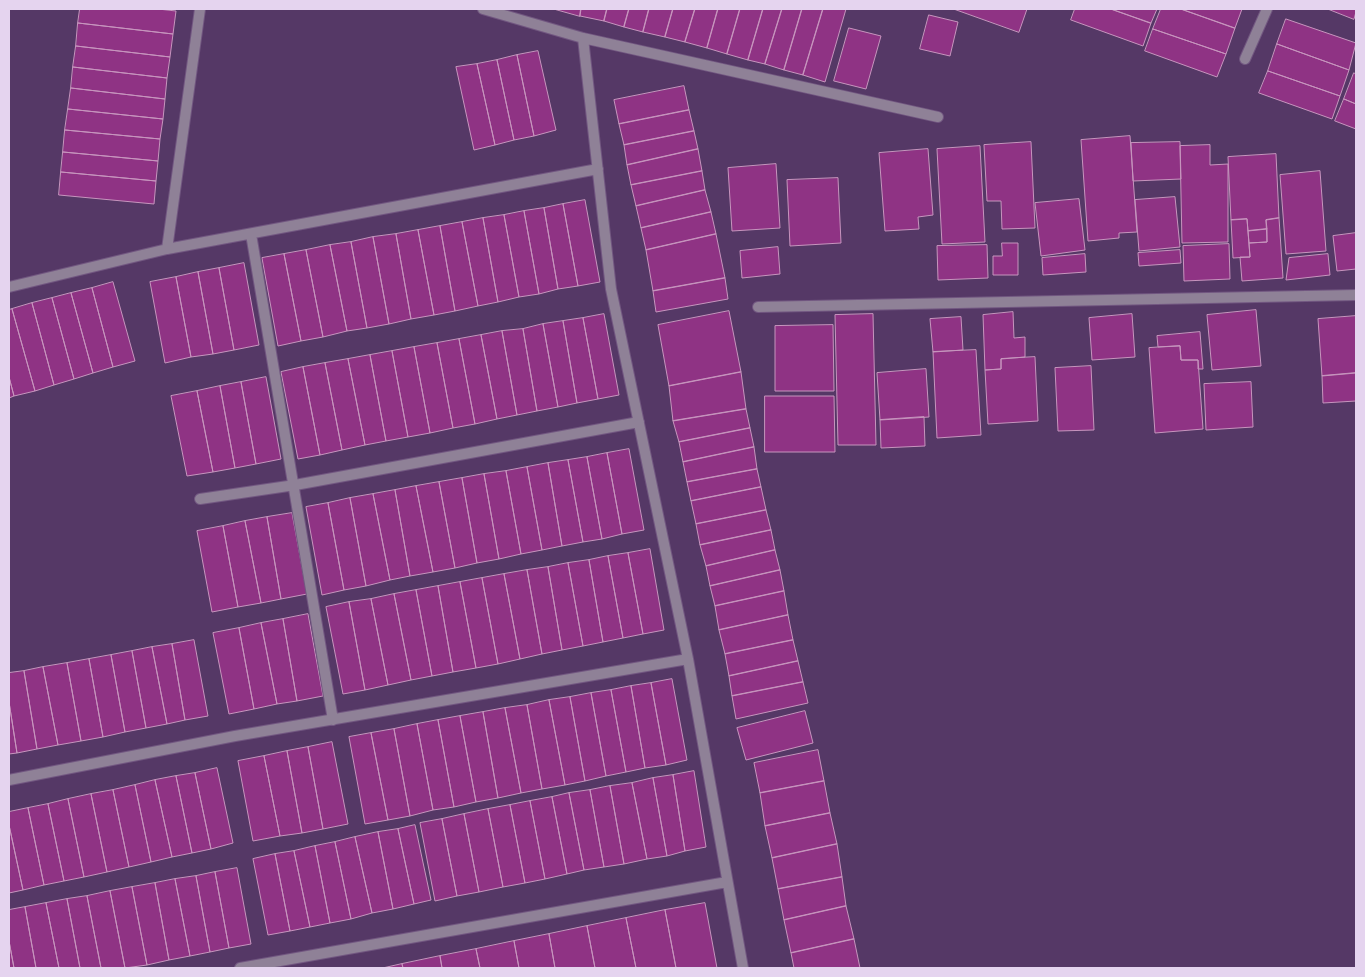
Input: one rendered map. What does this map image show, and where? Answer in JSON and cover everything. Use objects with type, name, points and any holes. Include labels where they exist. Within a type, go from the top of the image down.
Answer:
[{"type":"street","points":[[167,249],[200,9]]},
{"type":"street","points":[[483,9],[583,38],[938,117]]},
{"type":"street","points":[[1245,59],[1268,9]]},
{"type":"street","points":[[583,38],[611,289],[688,659],[743,968]]},
{"type":"street","points":[[9,287],[167,249],[598,169]]},
{"type":"street","points":[[251,234],[295,485],[333,720]]},
{"type":"street","points":[[758,307],[1356,295]]},
{"type":"street","points":[[200,499],[295,485],[639,422]]},
{"type":"street","points":[[9,780],[236,736],[688,659]]},
{"type":"street","points":[[240,968],[727,882]]},
{"type":"building","points":[[80,9],[158,9],[176,11],[173,34],[78,23]]},
{"type":"building","points":[[554,9],[581,9],[580,16]]},
{"type":"building","points":[[581,9],[607,9],[604,21],[580,16]]},
{"type":"building","points":[[607,9],[629,9],[624,27],[604,21]]},
{"type":"building","points":[[629,9],[649,9],[643,32],[624,27]]},
{"type":"building","points":[[649,9],[673,9],[665,37],[643,32]]},
{"type":"building","points":[[673,9],[695,9],[685,42],[665,37]]},
{"type":"building","points":[[695,9],[718,9],[707,48],[685,42]]},
{"type":"building","points":[[718,9],[740,9],[727,54],[707,48]]},
{"type":"building","points":[[740,9],[763,9],[748,60],[727,54]]},
{"type":"building","points":[[763,9],[782,9],[765,64],[748,60]]},
{"type":"building","points":[[782,9],[802,9],[784,70],[765,64]]},
{"type":"building","points":[[802,9],[823,9],[803,75],[784,70]]},
{"type":"building","points":[[823,9],[846,9],[825,82],[803,75]]},
{"type":"building","points":[[954,9],[1027,9],[1019,32]]},
{"type":"building","points":[[1075,9],[1111,9],[1151,23],[1143,46],[1071,20]]},
{"type":"building","points":[[1111,9],[1157,9],[1151,23]]},
{"type":"building","points":[[1161,9],[1181,9],[1235,28],[1226,54],[1153,29]]},
{"type":"building","points":[[1181,9],[1242,9],[1235,28]]},
{"type":"building","points":[[1328,9],[1356,9],[1356,12],[1354,19]]},
{"type":"building","points":[[929,15],[958,22],[950,56],[920,49]]},
{"type":"building","points":[[1286,19],[1356,43],[1349,70],[1277,44]]},
{"type":"building","points":[[78,23],[173,34],[170,57],[76,46]]},
{"type":"building","points":[[849,28],[881,36],[866,89],[834,81]]},
{"type":"building","points":[[1153,29],[1226,54],[1217,77],[1145,51]]},
{"type":"building","points":[[1277,44],[1349,70],[1340,96],[1268,71]]},
{"type":"building","points":[[76,46],[170,57],[167,78],[73,67]]},
{"type":"building","points":[[538,51],[556,130],[534,136],[517,55]]},
{"type":"building","points":[[517,55],[534,136],[514,140],[497,60]]},
{"type":"building","points":[[497,60],[514,140],[495,145],[477,64]]},
{"type":"building","points":[[477,64],[495,145],[474,150],[456,67]]},
{"type":"building","points":[[73,67],[167,78],[165,99],[71,88]]},
{"type":"building","points":[[1268,71],[1340,96],[1332,119],[1259,93]]},
{"type":"building","points":[[1354,73],[1356,74],[1356,104],[1344,99]]},
{"type":"building","points":[[684,86],[689,110],[619,124],[614,100]]},
{"type":"building","points":[[71,88],[165,99],[163,119],[68,109]]},
{"type":"building","points":[[1344,99],[1356,104],[1356,129],[1335,121]]},
{"type":"building","points":[[68,109],[163,119],[160,139],[65,130]]},
{"type":"building","points":[[689,110],[694,131],[624,145],[619,124]]},
{"type":"building","points":[[65,130],[160,139],[158,161],[63,152]]},
{"type":"building","points":[[694,131],[698,149],[627,165],[624,145]]},
{"type":"building","points":[[1130,136],[1137,232],[1119,233],[1119,238],[1088,241],[1081,140]]},
{"type":"building","points":[[1031,142],[1035,228],[1002,229],[1001,201],[987,201],[984,145]]},
{"type":"building","points":[[1180,142],[1181,179],[1133,181],[1131,143]]},
{"type":"building","points":[[1210,145],[1210,165],[1228,164],[1228,242],[1182,243],[1180,146]]},
{"type":"building","points":[[980,146],[985,242],[942,244],[937,149]]},
{"type":"building","points":[[698,149],[702,171],[631,185],[627,165]]},
{"type":"building","points":[[928,149],[933,215],[918,217],[919,229],[885,231],[879,153]]},
{"type":"building","points":[[63,152],[158,161],[156,181],[61,172]]},
{"type":"building","points":[[1276,154],[1279,218],[1266,220],[1267,229],[1248,231],[1247,219],[1231,220],[1228,157]]},
{"type":"building","points":[[776,164],[780,228],[732,231],[728,168]]},
{"type":"building","points":[[702,171],[705,190],[636,206],[631,185]]},
{"type":"building","points":[[1320,171],[1326,251],[1286,254],[1280,175]]},
{"type":"building","points":[[61,172],[156,181],[154,204],[59,195]]},
{"type":"building","points":[[838,178],[841,243],[790,246],[787,180]]},
{"type":"building","points":[[705,190],[711,212],[641,228],[636,206]]},
{"type":"building","points":[[1175,197],[1180,247],[1139,251],[1135,200]]},
{"type":"building","points":[[1079,199],[1085,250],[1041,256],[1035,203]]},
{"type":"building","points":[[585,200],[600,282],[578,286],[563,204]]},
{"type":"building","points":[[563,204],[578,286],[558,289],[544,208]]},
{"type":"building","points":[[544,208],[558,289],[539,294],[524,211]]},
{"type":"building","points":[[524,211],[539,294],[519,297],[504,215]]},
{"type":"building","points":[[711,212],[716,234],[646,250],[641,228]]},
{"type":"building","points":[[504,215],[519,297],[498,302],[483,218]]},
{"type":"building","points":[[483,218],[498,302],[478,306],[462,222]]},
{"type":"building","points":[[1279,218],[1283,278],[1242,281],[1240,257],[1250,257],[1249,243],[1267,242],[1266,220]]},
{"type":"building","points":[[1247,219],[1250,257],[1233,258],[1231,220]]},
{"type":"building","points":[[462,222],[478,306],[455,311],[440,226]]},
{"type":"building","points":[[440,226],[455,311],[434,315],[418,230]]},
{"type":"building","points":[[1267,229],[1267,242],[1249,243],[1248,231]]},
{"type":"building","points":[[418,230],[434,315],[411,319],[396,234]]},
{"type":"building","points":[[1356,233],[1356,269],[1337,271],[1333,236]]},
{"type":"building","points":[[396,234],[411,319],[389,324],[373,237]]},
{"type":"building","points":[[716,234],[725,278],[653,291],[646,250]]},
{"type":"building","points":[[373,237],[389,324],[367,328],[351,242]]},
{"type":"building","points":[[351,242],[367,328],[347,331],[330,245]]},
{"type":"building","points":[[1002,243],[1018,243],[1018,275],[993,275],[993,256],[1002,256]]},
{"type":"building","points":[[1229,244],[1230,279],[1184,281],[1183,246]]},
{"type":"building","points":[[330,245],[347,331],[323,337],[306,250]]},
{"type":"building","points":[[987,245],[988,278],[938,280],[937,246]]},
{"type":"building","points":[[778,247],[780,274],[742,278],[740,251]]},
{"type":"building","points":[[306,250],[323,337],[301,341],[284,254]]},
{"type":"building","points":[[1180,250],[1181,263],[1139,266],[1138,253]]},
{"type":"building","points":[[284,254],[301,341],[278,346],[262,258]]},
{"type":"building","points":[[1085,254],[1086,272],[1043,275],[1042,258]]},
{"type":"building","points":[[1328,254],[1330,275],[1286,280],[1289,258]]},
{"type":"building","points":[[244,263],[259,345],[234,350],[219,268]]},
{"type":"building","points":[[219,268],[234,350],[213,354],[198,272]]},
{"type":"building","points":[[198,272],[213,354],[191,357],[176,277]]},
{"type":"building","points":[[176,277],[191,357],[165,363],[150,282]]},
{"type":"building","points":[[725,278],[728,299],[656,312],[653,291]]},
{"type":"building","points":[[113,282],[135,361],[113,367],[92,288]]},
{"type":"building","points":[[92,288],[113,367],[93,373],[71,293]]},
{"type":"building","points":[[71,293],[93,373],[74,379],[52,298]]},
{"type":"building","points":[[52,298],[74,379],[54,385],[32,303]]},
{"type":"building","points":[[32,303],[54,385],[35,391],[12,309]]},
{"type":"building","points":[[12,309],[35,391],[14,396],[9,377],[9,310]]},
{"type":"building","points":[[1256,310],[1261,366],[1212,370],[1207,315]]},
{"type":"building","points":[[729,311],[741,372],[669,386],[658,325]]},
{"type":"building","points":[[1013,312],[1014,338],[1025,337],[1025,357],[1001,359],[1001,369],[985,370],[983,315]]},
{"type":"building","points":[[604,314],[619,395],[598,399],[583,318]]},
{"type":"building","points":[[873,314],[876,445],[838,445],[835,315]]},
{"type":"building","points":[[1132,314],[1135,357],[1092,360],[1089,318]]},
{"type":"building","points":[[1356,316],[1356,373],[1322,376],[1318,319]]},
{"type":"building","points":[[961,317],[963,350],[933,352],[930,319]]},
{"type":"building","points":[[583,318],[598,399],[577,403],[563,321]]},
{"type":"building","points":[[563,321],[577,403],[558,407],[543,324]]},
{"type":"building","points":[[543,324],[558,407],[537,411],[523,329]]},
{"type":"building","points":[[833,325],[834,391],[775,391],[775,326]]},
{"type":"building","points":[[523,329],[537,411],[517,415],[502,331]]},
{"type":"building","points":[[502,331],[517,415],[497,419],[481,335]]},
{"type":"building","points":[[1200,332],[1203,369],[1198,369],[1198,360],[1181,360],[1180,346],[1158,347],[1157,336]]},
{"type":"building","points":[[481,335],[497,419],[475,424],[459,339]]},
{"type":"building","points":[[459,339],[475,424],[453,428],[437,343]]},
{"type":"building","points":[[437,343],[453,428],[430,433],[414,347]]},
{"type":"building","points":[[1180,346],[1181,360],[1198,360],[1203,429],[1155,433],[1149,348]]},
{"type":"building","points":[[414,347],[430,433],[408,437],[392,351]]},
{"type":"building","points":[[976,350],[981,435],[937,438],[933,352]]},
{"type":"building","points":[[392,351],[408,437],[386,441],[370,355]]},
{"type":"building","points":[[370,355],[386,441],[365,445],[348,359]]},
{"type":"building","points":[[1035,357],[1038,421],[988,424],[985,370],[1001,369],[1001,359]]},
{"type":"building","points":[[348,359],[365,445],[342,450],[325,363]]},
{"type":"building","points":[[325,363],[342,450],[320,455],[303,367]]},
{"type":"building","points":[[1091,366],[1094,430],[1058,431],[1055,368]]},
{"type":"building","points":[[303,367],[320,455],[298,459],[281,372]]},
{"type":"building","points":[[926,369],[929,417],[880,420],[877,373]]},
{"type":"building","points":[[741,372],[746,409],[673,421],[669,386]]},
{"type":"building","points":[[1356,373],[1356,401],[1323,403],[1322,376]]},
{"type":"building","points":[[9,377],[14,396],[9,398]]},
{"type":"building","points":[[266,377],[281,459],[256,464],[241,382]]},
{"type":"building","points":[[241,382],[256,464],[235,468],[220,386]]},
{"type":"building","points":[[1251,382],[1253,427],[1206,430],[1204,384]]},
{"type":"building","points":[[220,386],[235,468],[213,472],[197,391]]},
{"type":"building","points":[[197,391],[213,472],[187,476],[171,396]]},
{"type":"building","points":[[765,396],[834,396],[835,452],[765,452]]},
{"type":"building","points":[[746,409],[750,428],[679,442],[673,421]]},
{"type":"building","points":[[924,417],[925,446],[881,448],[880,420]]},
{"type":"building","points":[[750,428],[754,447],[683,462],[679,442]]},
{"type":"building","points":[[754,447],[757,469],[687,482],[683,462]]},
{"type":"building","points":[[629,449],[644,530],[622,534],[607,453]]},
{"type":"building","points":[[607,453],[622,534],[602,539],[587,457]]},
{"type":"building","points":[[587,457],[602,539],[583,542],[568,460]]},
{"type":"building","points":[[568,460],[583,542],[562,546],[548,463]]},
{"type":"building","points":[[548,463],[562,546],[542,550],[527,467]]},
{"type":"building","points":[[527,467],[542,550],[521,554],[506,471]]},
{"type":"building","points":[[757,469],[761,487],[691,501],[687,482]]},
{"type":"building","points":[[506,471],[521,554],[499,559],[484,474]]},
{"type":"building","points":[[484,474],[499,559],[477,563],[462,478]]},
{"type":"building","points":[[462,478],[477,563],[455,568],[439,482]]},
{"type":"building","points":[[439,482],[455,568],[433,572],[416,486]]},
{"type":"building","points":[[416,486],[433,572],[410,576],[395,490]]},
{"type":"building","points":[[761,487],[766,510],[696,524],[691,501]]},
{"type":"building","points":[[395,490],[410,576],[390,580],[373,494]]},
{"type":"building","points":[[373,494],[390,580],[366,586],[350,498]]},
{"type":"building","points":[[350,498],[366,586],[344,590],[328,503]]},
{"type":"building","points":[[328,503],[344,590],[322,595],[306,507]]},
{"type":"building","points":[[766,510],[771,530],[700,545],[696,524]]},
{"type":"building","points":[[292,513],[307,594],[281,599],[267,517]]},
{"type":"building","points":[[267,517],[281,599],[261,603],[245,521]]},
{"type":"building","points":[[245,521],[261,603],[238,607],[223,526]]},
{"type":"building","points":[[223,526],[238,607],[212,612],[197,531]]},
{"type":"building","points":[[771,530],[775,550],[706,566],[700,545]]},
{"type":"building","points":[[650,549],[664,630],[643,634],[628,553]]},
{"type":"building","points":[[775,550],[780,570],[710,586],[706,566]]},
{"type":"building","points":[[628,553],[643,634],[623,638],[608,556]]},
{"type":"building","points":[[608,556],[623,638],[603,642],[589,560]]},
{"type":"building","points":[[589,560],[603,642],[583,646],[568,563]]},
{"type":"building","points":[[568,563],[583,646],[562,650],[548,567]]},
{"type":"building","points":[[548,567],[562,650],[542,654],[527,570]]},
{"type":"building","points":[[527,570],[542,654],[520,659],[504,574]]},
{"type":"building","points":[[780,570],[784,591],[715,606],[710,586]]},
{"type":"building","points":[[504,574],[520,659],[498,664],[482,578]]},
{"type":"building","points":[[482,578],[498,664],[476,668],[460,582]]},
{"type":"building","points":[[460,582],[476,668],[453,672],[438,586]]},
{"type":"building","points":[[438,586],[453,672],[432,676],[416,590]]},
{"type":"building","points":[[416,590],[432,676],[411,680],[394,594]]},
{"type":"building","points":[[784,591],[788,615],[719,630],[715,606]]},
{"type":"building","points":[[394,594],[411,680],[388,685],[371,599]]},
{"type":"building","points":[[371,599],[388,685],[365,690],[349,602]]},
{"type":"building","points":[[349,602],[365,690],[343,694],[326,607]]},
{"type":"building","points":[[308,614],[323,696],[297,701],[283,619]]},
{"type":"building","points":[[788,615],[793,640],[725,654],[719,630]]},
{"type":"building","points":[[283,619],[297,701],[277,704],[261,623]]},
{"type":"building","points":[[261,623],[277,704],[254,709],[239,628]]},
{"type":"building","points":[[239,628],[254,709],[229,714],[213,633]]},
{"type":"building","points":[[194,640],[208,716],[185,720],[172,644]]},
{"type":"building","points":[[793,640],[798,661],[729,676],[725,654]]},
{"type":"building","points":[[172,644],[185,720],[167,724],[152,647]]},
{"type":"building","points":[[152,647],[167,724],[146,728],[132,651]]},
{"type":"building","points":[[132,651],[146,728],[125,732],[111,655]]},
{"type":"building","points":[[111,655],[125,732],[103,737],[89,659]]},
{"type":"building","points":[[89,659],[103,737],[81,741],[67,663]]},
{"type":"building","points":[[798,661],[803,682],[732,696],[729,676]]},
{"type":"building","points":[[67,663],[81,741],[58,745],[43,667]]},
{"type":"building","points":[[43,667],[58,745],[37,749],[24,671]]},
{"type":"building","points":[[24,671],[37,749],[17,753],[9,702],[9,673]]},
{"type":"building","points":[[672,679],[687,760],[666,765],[651,683]]},
{"type":"building","points":[[803,682],[808,703],[736,719],[732,696]]},
{"type":"building","points":[[651,683],[666,765],[645,768],[631,686]]},
{"type":"building","points":[[631,686],[645,768],[626,772],[611,690]]},
{"type":"building","points":[[611,690],[626,772],[606,776],[591,693]]},
{"type":"building","points":[[591,693],[606,776],[585,781],[570,697]]},
{"type":"building","points":[[570,697],[585,781],[565,785],[549,700]]},
{"type":"building","points":[[549,700],[565,785],[542,789],[527,705]]},
{"type":"building","points":[[9,702],[17,753],[9,754]]},
{"type":"building","points":[[527,705],[542,789],[521,793],[505,708]]},
{"type":"building","points":[[505,708],[521,793],[498,798],[483,712]]},
{"type":"building","points":[[805,711],[813,743],[746,760],[737,728]]},
{"type":"building","points":[[483,712],[498,798],[476,802],[460,716]]},
{"type":"building","points":[[460,716],[476,802],[454,807],[438,720]]},
{"type":"building","points":[[438,720],[454,807],[433,810],[417,724]]},
{"type":"building","points":[[417,724],[433,810],[410,816],[394,729]]},
{"type":"building","points":[[394,729],[410,816],[388,820],[371,733]]},
{"type":"building","points":[[371,733],[388,820],[365,824],[349,737]]},
{"type":"building","points":[[332,742],[348,824],[323,829],[308,747]]},
{"type":"building","points":[[308,747],[323,829],[302,833],[287,751]]},
{"type":"building","points":[[818,750],[824,781],[760,793],[754,763]]},
{"type":"building","points":[[287,751],[302,833],[280,836],[264,756]]},
{"type":"building","points":[[264,756],[280,836],[253,841],[238,761]]},
{"type":"building","points":[[217,768],[233,843],[211,849],[195,773]]},
{"type":"building","points":[[694,771],[706,847],[685,851],[673,775]]},
{"type":"building","points":[[195,773],[211,849],[192,853],[176,776]]},
{"type":"building","points":[[673,775],[685,851],[667,856],[653,778]]},
{"type":"building","points":[[176,776],[192,853],[172,857],[155,780]]},
{"type":"building","points":[[653,778],[667,856],[647,859],[632,783]]},
{"type":"building","points":[[155,780],[172,857],[151,862],[135,785]]},
{"type":"building","points":[[824,781],[830,813],[765,826],[760,793]]},
{"type":"building","points":[[632,783],[647,859],[624,864],[610,786]]},
{"type":"building","points":[[135,785],[151,862],[129,867],[113,790]]},
{"type":"building","points":[[610,786],[624,864],[604,867],[590,790]]},
{"type":"building","points":[[113,790],[129,867],[107,872],[91,794]]},
{"type":"building","points":[[590,790],[604,867],[584,870],[569,793]]},
{"type":"building","points":[[569,793],[584,870],[567,874],[552,797]]},
{"type":"building","points":[[91,794],[107,872],[84,877],[68,799]]},
{"type":"building","points":[[552,797],[567,874],[545,879],[530,801]]},
{"type":"building","points":[[68,799],[84,877],[64,881],[48,804]]},
{"type":"building","points":[[530,801],[545,879],[525,883],[510,805]]},
{"type":"building","points":[[48,804],[64,881],[44,885],[28,808]]},
{"type":"building","points":[[510,805],[525,883],[503,887],[488,809]]},
{"type":"building","points":[[28,808],[44,885],[23,890],[9,825],[9,812]]},
{"type":"building","points":[[488,809],[503,887],[479,892],[464,814]]},
{"type":"building","points":[[830,813],[837,844],[772,858],[765,826]]},
{"type":"building","points":[[464,814],[479,892],[457,896],[442,819]]},
{"type":"building","points":[[442,819],[457,896],[435,901],[420,823]]},
{"type":"building","points":[[9,825],[23,890],[9,893]]},
{"type":"building","points":[[415,825],[431,900],[414,904],[398,829]]},
{"type":"building","points":[[398,829],[414,904],[393,909],[378,832]]},
{"type":"building","points":[[378,832],[393,909],[372,913],[355,837]]},
{"type":"building","points":[[355,837],[372,913],[351,919],[335,842]]},
{"type":"building","points":[[335,842],[351,919],[330,923],[315,846]]},
{"type":"building","points":[[837,844],[842,877],[778,889],[772,858]]},
{"type":"building","points":[[315,846],[330,923],[310,927],[294,851]]},
{"type":"building","points":[[294,851],[310,927],[290,931],[275,854]]},
{"type":"building","points":[[275,854],[290,931],[268,935],[253,859]]},
{"type":"building","points":[[237,868],[251,944],[229,948],[215,872]]},
{"type":"building","points":[[215,872],[229,948],[210,952],[196,876]]},
{"type":"building","points":[[196,876],[210,952],[190,956],[175,879]]},
{"type":"building","points":[[842,877],[846,906],[784,920],[778,889]]},
{"type":"building","points":[[175,879],[190,956],[169,960],[155,883]]},
{"type":"building","points":[[155,883],[169,960],[147,965],[132,887]]},
{"type":"building","points":[[132,887],[147,965],[125,968],[110,891]]},
{"type":"building","points":[[110,891],[125,968],[101,968],[87,896]]},
{"type":"building","points":[[87,896],[101,968],[80,968],[67,899]]},
{"type":"building","points":[[67,899],[80,968],[59,968],[46,903]]},
{"type":"building","points":[[46,903],[59,968],[36,968],[25,907]]},
{"type":"building","points":[[705,903],[717,968],[676,968],[665,910]]},
{"type":"building","points":[[846,906],[854,939],[791,953],[784,920]]},
{"type":"building","points":[[25,907],[36,968],[14,968],[9,941],[9,910]]},
{"type":"building","points":[[665,910],[676,968],[636,968],[626,918]]},
{"type":"building","points":[[626,918],[636,968],[595,968],[587,926]]},
{"type":"building","points":[[587,926],[595,968],[555,968],[549,934]]},
{"type":"building","points":[[549,934],[555,968],[519,968],[514,941]]},
{"type":"building","points":[[854,939],[860,968],[794,968],[791,953]]},
{"type":"building","points":[[9,941],[14,968],[9,968]]},
{"type":"building","points":[[514,941],[519,968],[480,968],[476,949]]},
{"type":"building","points":[[476,949],[480,968],[442,968],[440,956]]},
{"type":"building","points":[[440,956],[442,968],[403,968],[402,964]]},
{"type":"building","points":[[402,964],[403,968],[383,968]]}]
